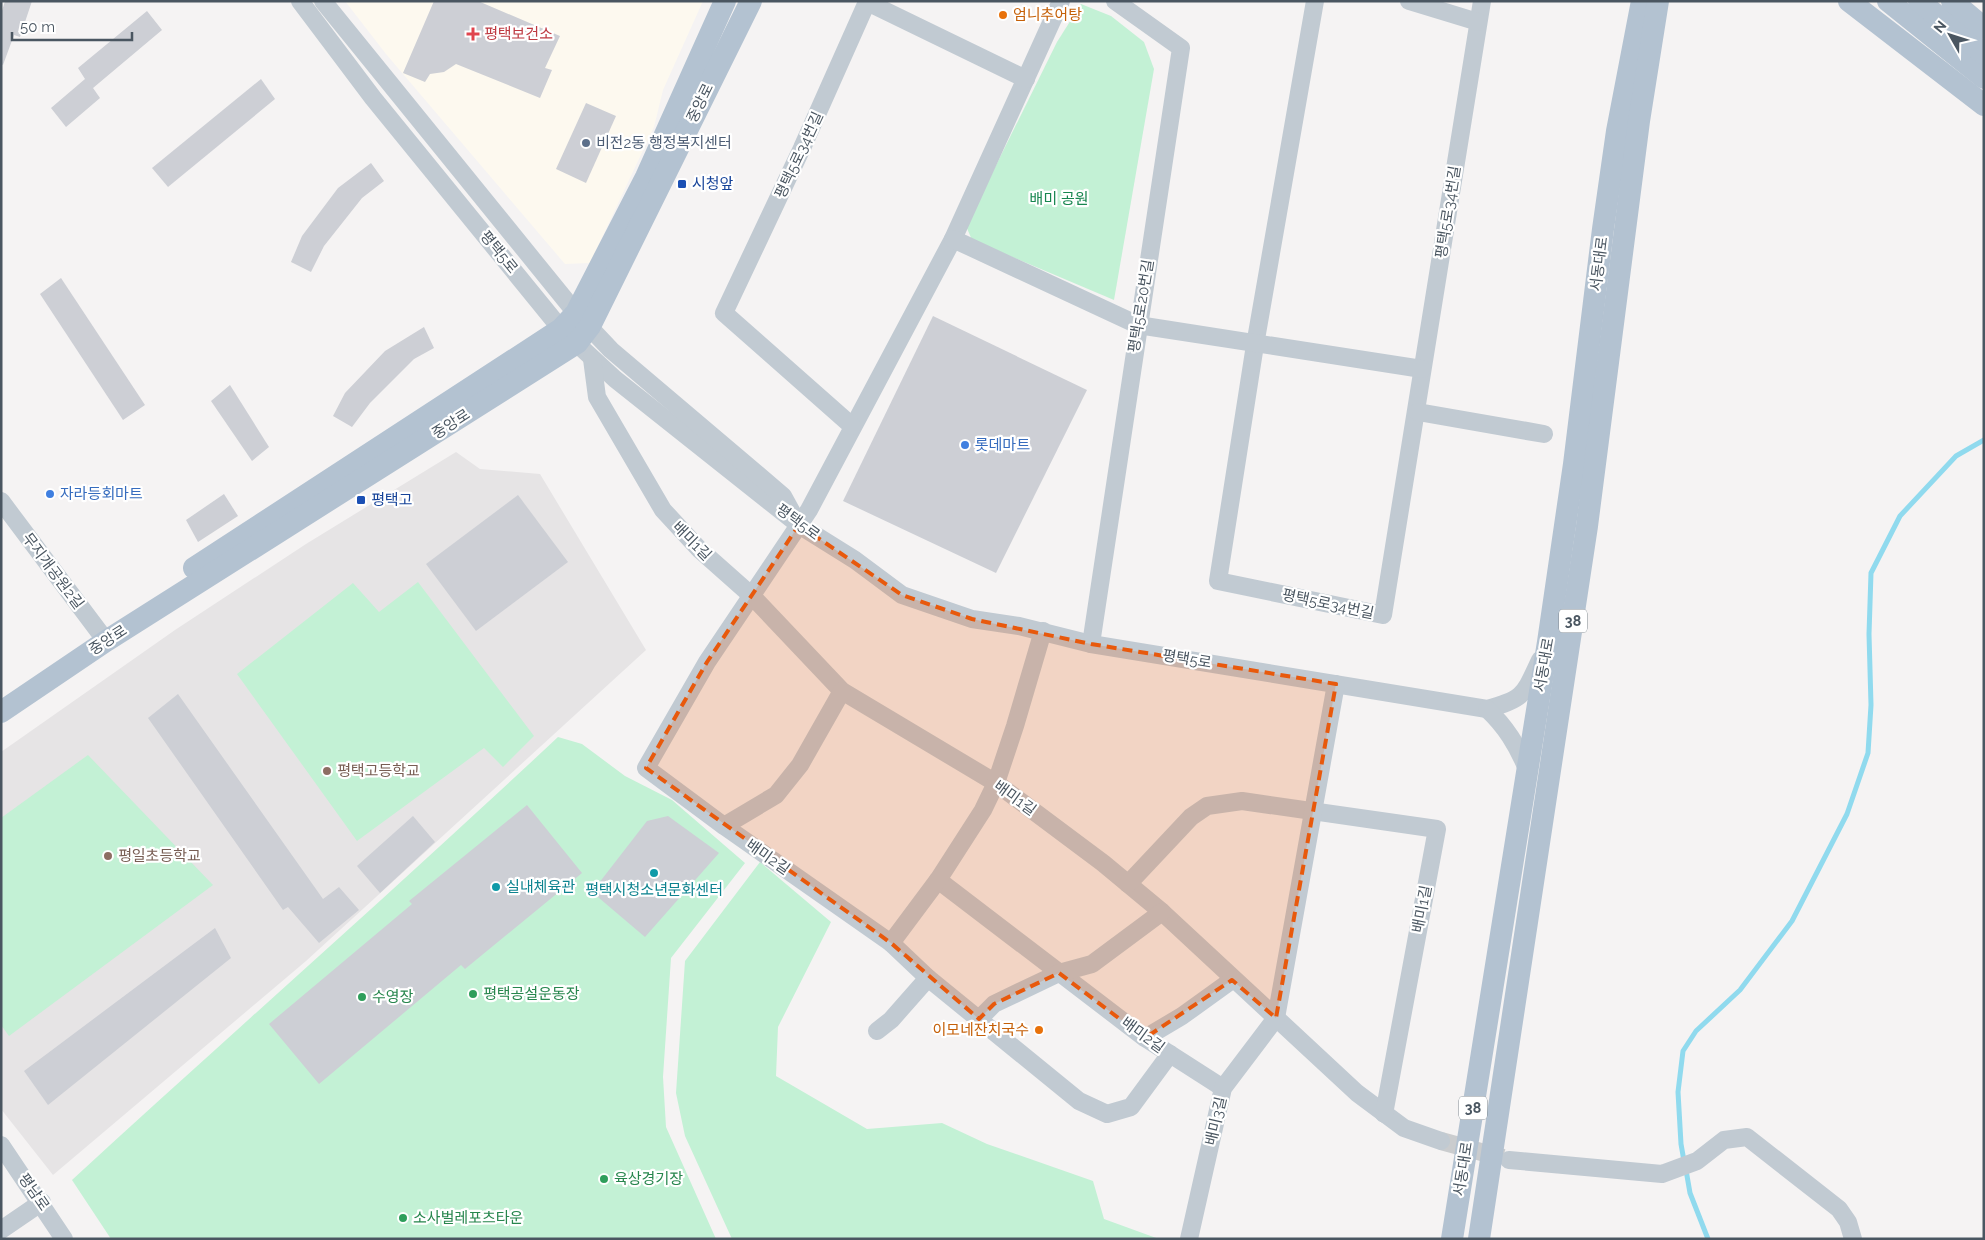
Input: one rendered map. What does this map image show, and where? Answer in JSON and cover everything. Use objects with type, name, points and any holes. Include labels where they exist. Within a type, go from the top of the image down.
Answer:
[{"type":"main road","name":"중앙로","points":[[579,334],[646,177],[725,1]]},
{"type":"main road","name":"중앙로","points":[[1,695],[102,636],[579,334],[751,1]]},
{"type":"main road","name":"서동대로","points":[[1452,1239],[1548,642],[1574,464],[1603,229],[1618,131],[1642,1]]},
{"type":"main road","name":"서동대로","points":[[1479,1239],[1587,526],[1638,121],[1658,1]]},
{"type":"main road","points":[[1651,40],[1673,1]]},
{"type":"main road","points":[[1849,1],[1984,105]]},
{"type":"main road","points":[[1888,1],[1984,78]]},
{"type":"main road","points":[[1919,1],[1984,54]]},
{"type":"main road","points":[[1952,1],[1984,28]]},
{"type":"main road","name":"중앙로","points":[[1,712],[102,636]]},
{"type":"main road","points":[[1437,1239],[1445,1212],[1461,1084],[1494,978]]},
{"type":"street","name":"평택5로","points":[[300,1],[373,98],[579,334],[799,525],[855,560],[902,595],[972,619],[1043,631],[1091,644],[1487,709]]},
{"type":"street","points":[[323,1],[579,334],[611,350],[783,496],[799,525]]},
{"type":"street","points":[[752,596],[799,525],[953,239],[1062,1]]},
{"type":"street","name":"평택5로20번길","points":[[1091,644],[1180,48],[1115,1]]},
{"type":"street","name":"평택5로34번길","points":[[1315,1],[1255,345],[1218,581],[1383,615],[1418,412],[1422,369],[1482,1]]},
{"type":"street","points":[[1409,1],[1478,22]]},
{"type":"street","name":"평택5로34번길","points":[[852,426],[724,313],[802,148],[867,2],[1026,79]]},
{"type":"street","points":[[953,239],[1138,325],[1255,345],[1422,369]]},
{"type":"street","name":"배미1길","points":[[579,334],[597,397],[663,510],[699,549],[752,596],[842,691],[996,783],[1162,912],[1232,980],[1384,1114],[1404,1128],[1441,1141]]},
{"type":"street","points":[[1418,412],[1544,434]]},
{"type":"street","name":"무지개공원2길","points":[[1,501],[102,636]]},
{"type":"street","name":"배미2길","points":[[752,596],[707,662],[646,768],[724,826],[892,943],[928,978],[1079,1101],[1107,1114],[1131,1108],[1170,1054],[1059,973],[938,880]]},
{"type":"street","points":[[892,943],[938,880],[983,810],[996,783],[1043,631]]},
{"type":"street","points":[[1487,709],[1506,704],[1525,692],[1548,642]]},
{"type":"street","points":[[1276,1018],[1336,684]]},
{"type":"street","points":[[724,826],[776,795],[800,765],[842,691]]},
{"type":"street","points":[[1487,709],[1503,725],[1518,748],[1527,769]]},
{"type":"street","name":"배미1길","points":[[1128,884],[1191,817],[1207,806],[1242,801],[1437,829],[1384,1114]]},
{"type":"street","points":[[979,1019],[994,1004],[1059,973],[1092,964],[1162,912]]},
{"type":"street","points":[[877,1032],[892,1020],[928,978]]},
{"type":"street","points":[[1146,1038],[1182,1016],[1232,980]]},
{"type":"street","name":"배미3길","points":[[1189,1239],[1224,1088],[1276,1018]]},
{"type":"street","points":[[1170,1054],[1224,1088]]},
{"type":"street","points":[[1509,1160],[1662,1174],[1697,1161],[1724,1140],[1747,1137],[1839,1209],[1848,1222],[1853,1239]]},
{"type":"street","name":"평남로","points":[[1,1146],[42,1202],[64,1239]]},
{"type":"street","points":[[1,1230],[42,1202]]},
{"type":"highlighted area","points":[[799,525],[902,595],[972,619],[1091,644],[1336,684],[1276,1018],[1232,980],[1145,1038],[1059,973],[994,1004],[979,1019],[891,943],[646,768],[707,662]]},
{"type":"shaded area","points":[[345,1],[703,1],[663,90],[654,127],[590,263],[565,264],[386,54]]},
{"type":"shaded area","name":"평택고등학교","points":[[456,452],[480,469],[540,474],[646,650],[306,961],[53,1175],[1,1109],[1,752],[175,630],[306,544]]},
{"type":"green space","name":"배미 공원","points":[[1081,4],[1111,16],[1144,42],[1154,69],[1114,300],[972,240],[966,226],[1057,42]]},
{"type":"green space","points":[[418,582],[534,736],[503,767],[484,748],[357,841],[237,674],[353,583],[379,612]]},
{"type":"green space","name":"평택공설운동장","points":[[558,737],[582,744],[625,776],[672,800],[745,863],[671,958],[663,1077],[666,1127],[716,1239],[111,1239],[72,1180]]},
{"type":"green space","points":[[88,755],[213,885],[9,1036],[1,1025],[1,818]]},
{"type":"green space","points":[[760,862],[831,922],[778,1027],[776,1076],[867,1129],[942,1123],[987,1144],[1093,1181],[1104,1219],[1159,1239],[732,1239],[685,1136],[676,1093],[685,961]]},
{"type":"building","points":[[5,1],[32,1],[20,37],[14,35],[3,65],[1,64],[1,14]]},
{"type":"building","points":[[434,1],[478,1],[560,36],[545,68],[552,70],[540,98],[456,64],[444,72],[430,74],[425,82],[403,73]]},
{"type":"building","points":[[147,11],[162,30],[93,88],[100,98],[66,127],[51,108],[85,79],[78,68]]},
{"type":"building","points":[[261,79],[275,99],[168,187],[152,168]]},
{"type":"building","name":"비전2동 행정복지센터","points":[[586,103],[616,116],[586,183],[556,169]]},
{"type":"building","points":[[371,163],[384,181],[362,198],[324,246],[311,272],[291,262],[302,236],[338,188]]},
{"type":"building","points":[[61,278],[145,405],[123,420],[40,294]]},
{"type":"building","name":"롯데마트","points":[[933,316],[1087,390],[996,573],[843,501]]},
{"type":"building","points":[[424,327],[434,348],[414,359],[370,403],[352,427],[333,416],[345,393],[385,351]]},
{"type":"building","points":[[230,385],[269,447],[252,461],[211,401]]},
{"type":"building","points":[[224,494],[238,516],[198,542],[186,520]]},
{"type":"building","points":[[518,495],[568,562],[476,631],[426,564]]},
{"type":"building","points":[[178,694],[323,899],[339,887],[359,910],[319,943],[288,907],[283,910],[148,718]]},
{"type":"building","points":[[527,805],[582,873],[465,969],[461,965],[319,1084],[269,1024],[412,904],[409,901]]},
{"type":"building","points":[[413,816],[435,842],[380,893],[357,866]]},
{"type":"building","name":"평택시청소년문화센터","points":[[668,816],[719,853],[645,937],[592,892],[647,821]]},
{"type":"building","points":[[215,928],[231,958],[48,1105],[24,1071]]},
{"type":"waterway","points":[[1684,1161],[1681,1144],[1678,1092],[1683,1051],[1696,1031],[1740,990],[1792,921],[1847,814],[1868,753],[1871,705],[1869,634],[1871,573],[1900,516],[1956,456],[1984,440]]},
{"type":"waterway","points":[[1686,1170],[1690,1193],[1708,1239]]},
{"type":"tunnel","points":[[1441,1141],[1503,1158]]},
{"type":"place","name":"엄니추어탕","points":[[1003,15]]},
{"type":"place","name":"평택보건소","points":[[473,34]]},
{"type":"place","name":"비전2동 행정복지센터","points":[[586,143]]},
{"type":"place","name":"시청앞","points":[[682,184]]},
{"type":"place","name":"롯데마트","points":[[965,445]]},
{"type":"place","name":"자라등회마트","points":[[50,494]]},
{"type":"place","name":"평택고","points":[[361,500]]},
{"type":"place","name":"평택고등학교","points":[[327,771]]},
{"type":"place","name":"평일초등학교","points":[[108,856]]},
{"type":"place","name":"평택시청소년문화센터","points":[[654,873]]},
{"type":"place","name":"실내체육관","points":[[496,887]]},
{"type":"place","name":"평택공설운동장","points":[[473,994]]},
{"type":"place","name":"수영장","points":[[362,997]]},
{"type":"place","name":"이모네잔치국수","points":[[1039,1030]]},
{"type":"place","name":"육상경기장","points":[[604,1179]]},
{"type":"place","name":"소사벌레포츠타운","points":[[403,1218]]}]
